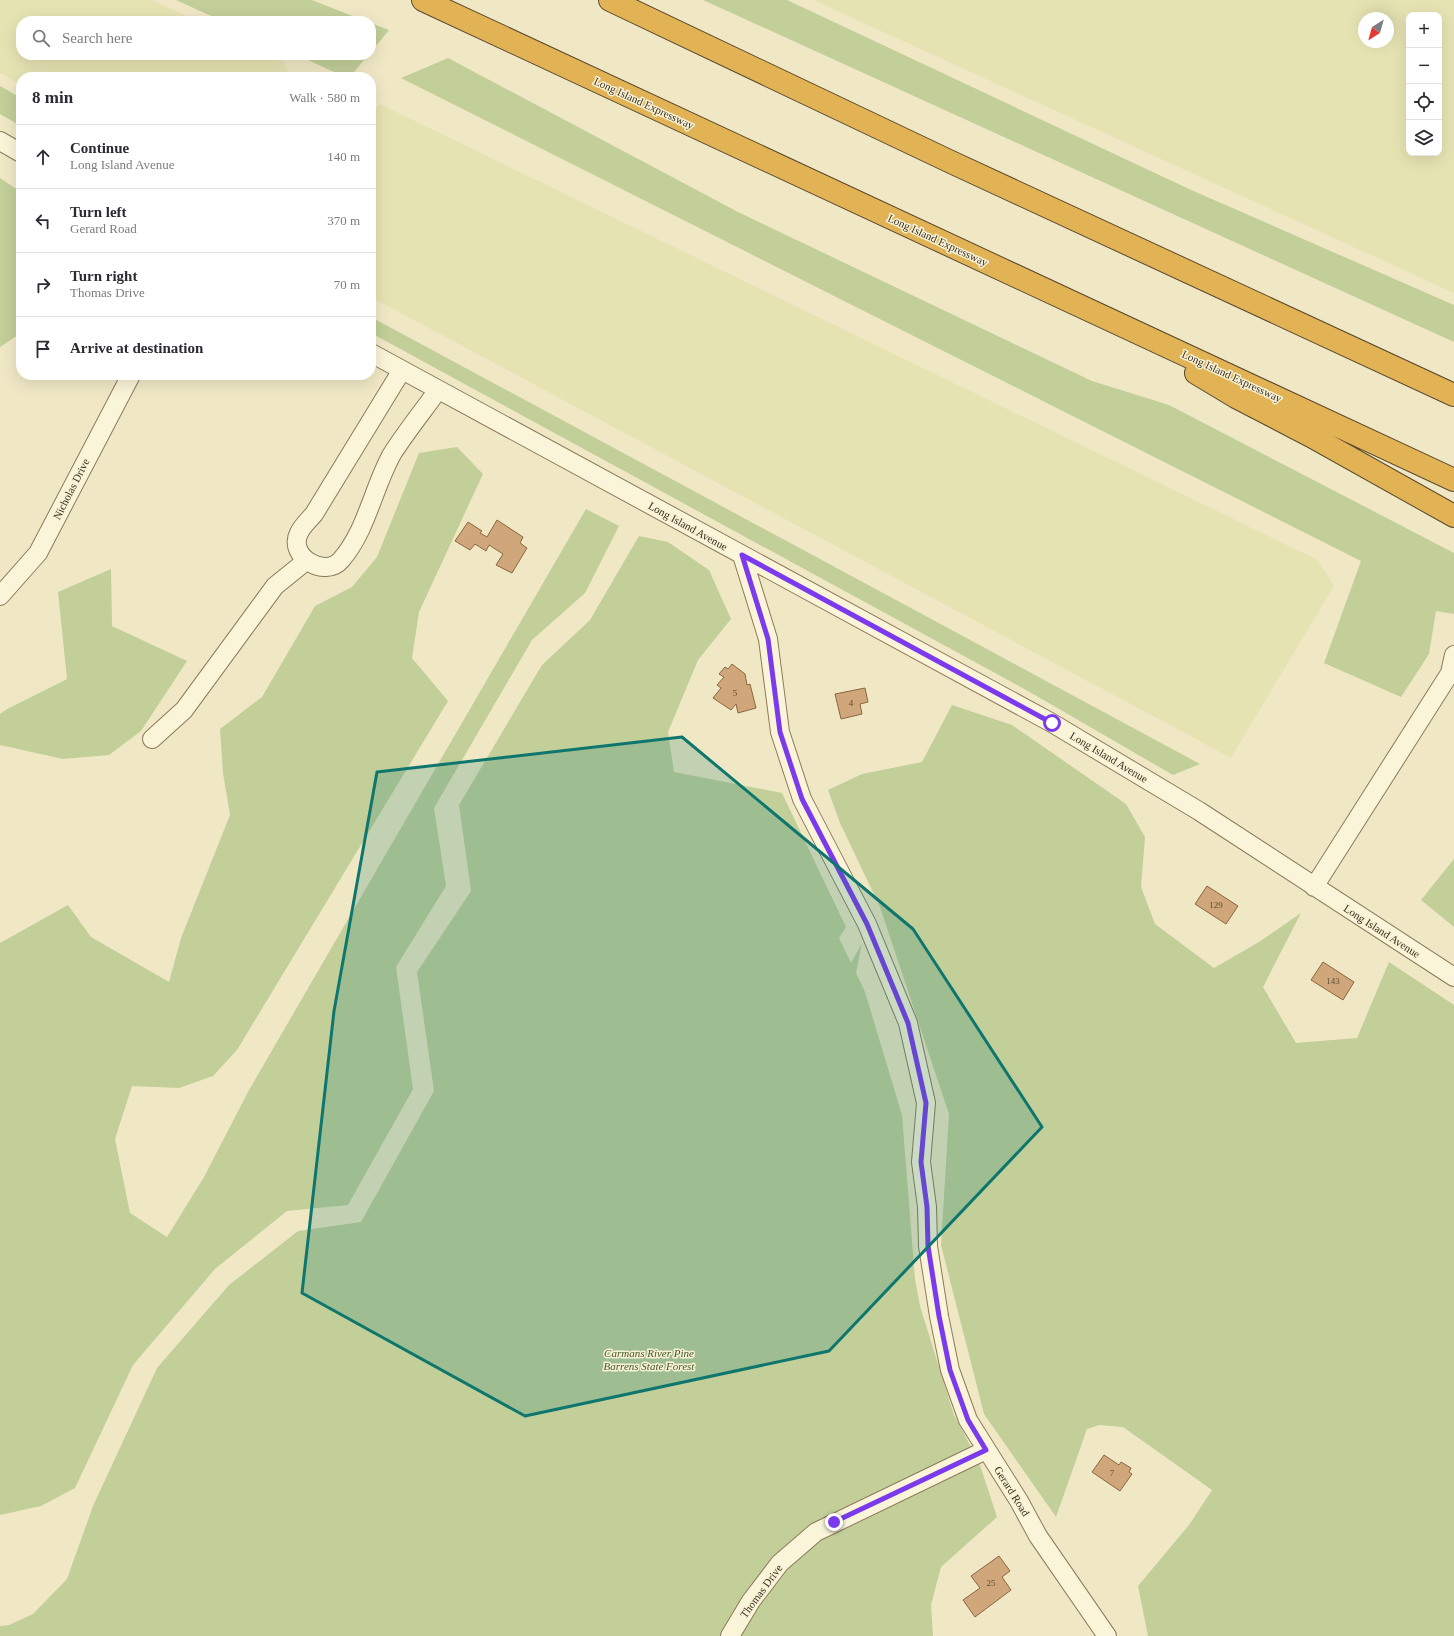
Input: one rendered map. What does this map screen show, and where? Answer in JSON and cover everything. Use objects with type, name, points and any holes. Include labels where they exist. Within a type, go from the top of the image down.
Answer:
[{"type":"highway","name":"Long Island Expressway","points":[[422,0],[1454,480]]},
{"type":"highway","points":[[610,0],[951,162],[1454,395]]},
{"type":"highway","points":[[1110,319],[1236,397],[1311,436],[1454,516]]},
{"type":"highway","points":[[1384,362],[1454,385]]},
{"type":"street","points":[[0,141],[16,150]]},
{"type":"street","name":"Long Island Avenue","points":[[376,356],[1052,723],[1193,807],[1454,977]]},
{"type":"street","points":[[402,370],[314,514],[298,534],[296,543],[298,551],[306,561],[324,568],[334,566],[341,561],[359,532],[392,455],[438,390]]},
{"type":"street","name":"Nicholas Drive","points":[[0,596],[38,554],[128,380]]},
{"type":"street","name":"Gerard Road","points":[[742,555],[768,639],[780,732],[802,799],[867,924],[908,1023],[926,1103],[921,1162],[927,1207],[928,1246],[939,1316],[950,1370],[968,1420],[1019,1501],[1050,1554],[1107,1636]]},
{"type":"street","points":[[152,740],[184,710],[258,607],[275,586],[306,561]]},
{"type":"street","points":[[1314,887],[1450,673],[1454,655]]},
{"type":"street","name":"Thomas Drive","points":[[730,1636],[751,1601],[780,1563],[816,1532],[986,1450]]},
{"type":"highlighted area","points":[[682,737],[913,929],[1042,1127],[829,1351],[525,1416],[302,1293],[334,1011],[377,772]]},
{"type":"shaded area","points":[[0,0],[152,0],[186,16],[16,16],[16,60],[281,60],[283,61],[288,72],[16,72],[16,82],[0,73]]},
{"type":"shaded area","points":[[813,0],[1454,0],[1454,293]]},
{"type":"shaded area","points":[[380,104],[1318,560],[1334,586],[1231,758],[376,300],[376,108]]},
{"type":"green space","points":[[176,0],[312,0],[352,16],[211,16]]},
{"type":"green space","points":[[703,0],[787,0],[1189,189],[1454,305],[1454,342]]},
{"type":"green space","points":[[376,25],[389,30],[376,46]]},
{"type":"green space","points":[[448,58],[738,212],[1092,381],[1169,405],[1454,553],[1454,614],[1436,611],[1429,654],[1401,697],[1324,663],[1361,561],[401,78]]},
{"type":"green space","points":[[308,60],[364,60],[354,72],[334,72]]},
{"type":"green space","points":[[0,86],[16,95],[16,123],[0,114]]},
{"type":"green space","points":[[0,178],[16,189],[16,336],[0,347]]},
{"type":"green space","points":[[376,320],[1200,764],[1173,775],[1028,691],[376,336]]},
{"type":"green space","points":[[457,447],[483,474],[419,612],[412,658],[448,701],[237,1050],[213,1076],[179,1088],[132,1086],[115,1139],[130,1213],[167,1237],[204,1177],[249,1090],[586,509],[619,526],[585,593],[532,640],[434,808],[446,886],[396,967],[413,1089],[348,1205],[287,1211],[215,1269],[133,1365],[75,1488],[41,1506],[0,1515],[0,943],[68,905],[91,937],[169,982],[181,938],[230,815],[223,773],[220,729],[262,697],[315,606],[352,587],[377,557],[419,453]]},
{"type":"green space","name":"Carmans River Pine Barrens State Forest","points":[[639,536],[668,542],[709,570],[731,619],[698,660],[668,732],[674,772],[782,793],[846,927],[839,938],[851,963],[862,943],[856,973],[865,992],[902,1115],[915,1279],[920,1306],[954,1415],[979,1462],[997,1517],[941,1567],[931,1605],[933,1636],[0,1636],[0,1626],[9,1625],[33,1614],[67,1579],[93,1506],[157,1368],[229,1285],[298,1231],[361,1222],[434,1091],[417,972],[471,891],[459,805],[542,665],[590,620]]},
{"type":"green space","points":[[111,569],[112,626],[187,661],[141,731],[109,755],[63,759],[0,745],[0,714],[67,679],[58,592]]},
{"type":"green space","points":[[952,705],[1012,725],[1126,804],[1145,837],[1141,887],[1155,924],[1214,968],[1259,942],[1301,913],[1263,987],[1296,1043],[1357,1038],[1389,962],[1454,1005],[1454,1636],[1148,1636],[1138,1586],[1189,1525],[1212,1490],[1123,1427],[1099,1425],[1087,1429],[1056,1517],[984,1414],[941,1245],[949,1114],[880,907],[840,823],[828,790],[862,774],[922,762]]},
{"type":"green space","points":[[1454,859],[1454,927],[1421,900]]},
{"type":"building","points":[[497,520],[523,537],[520,543],[527,548],[512,573],[496,565],[503,554],[489,545],[486,551],[475,544],[470,550],[455,541],[468,522],[482,531],[480,533],[487,537]]},
{"type":"building","points":[[732,664],[745,674],[747,685],[750,684],[756,708],[738,713],[736,704],[731,710],[713,698],[721,688],[717,685],[724,677],[719,674],[725,667],[728,669]]},
{"type":"building","points":[[865,688],[868,702],[860,704],[862,714],[841,719],[835,694]]},
{"type":"building","points":[[1207,886],[1238,906],[1226,924],[1195,904]]},
{"type":"building","points":[[1323,962],[1354,982],[1343,1000],[1311,980]]},
{"type":"building","points":[[1104,1455],[1119,1465],[1121,1462],[1131,1468],[1129,1472],[1132,1474],[1120,1491],[1092,1472]]},
{"type":"building","points":[[999,1556],[1010,1571],[1002,1577],[1011,1590],[975,1617],[963,1600],[980,1588],[971,1576]]},
{"type":"route","points":[[834,1522],[986,1450],[968,1420],[950,1370],[939,1316],[928,1246],[927,1207],[921,1162],[926,1103],[908,1023],[867,924],[836,868],[802,799],[780,732],[768,639],[742,555],[1052,723]]}]
